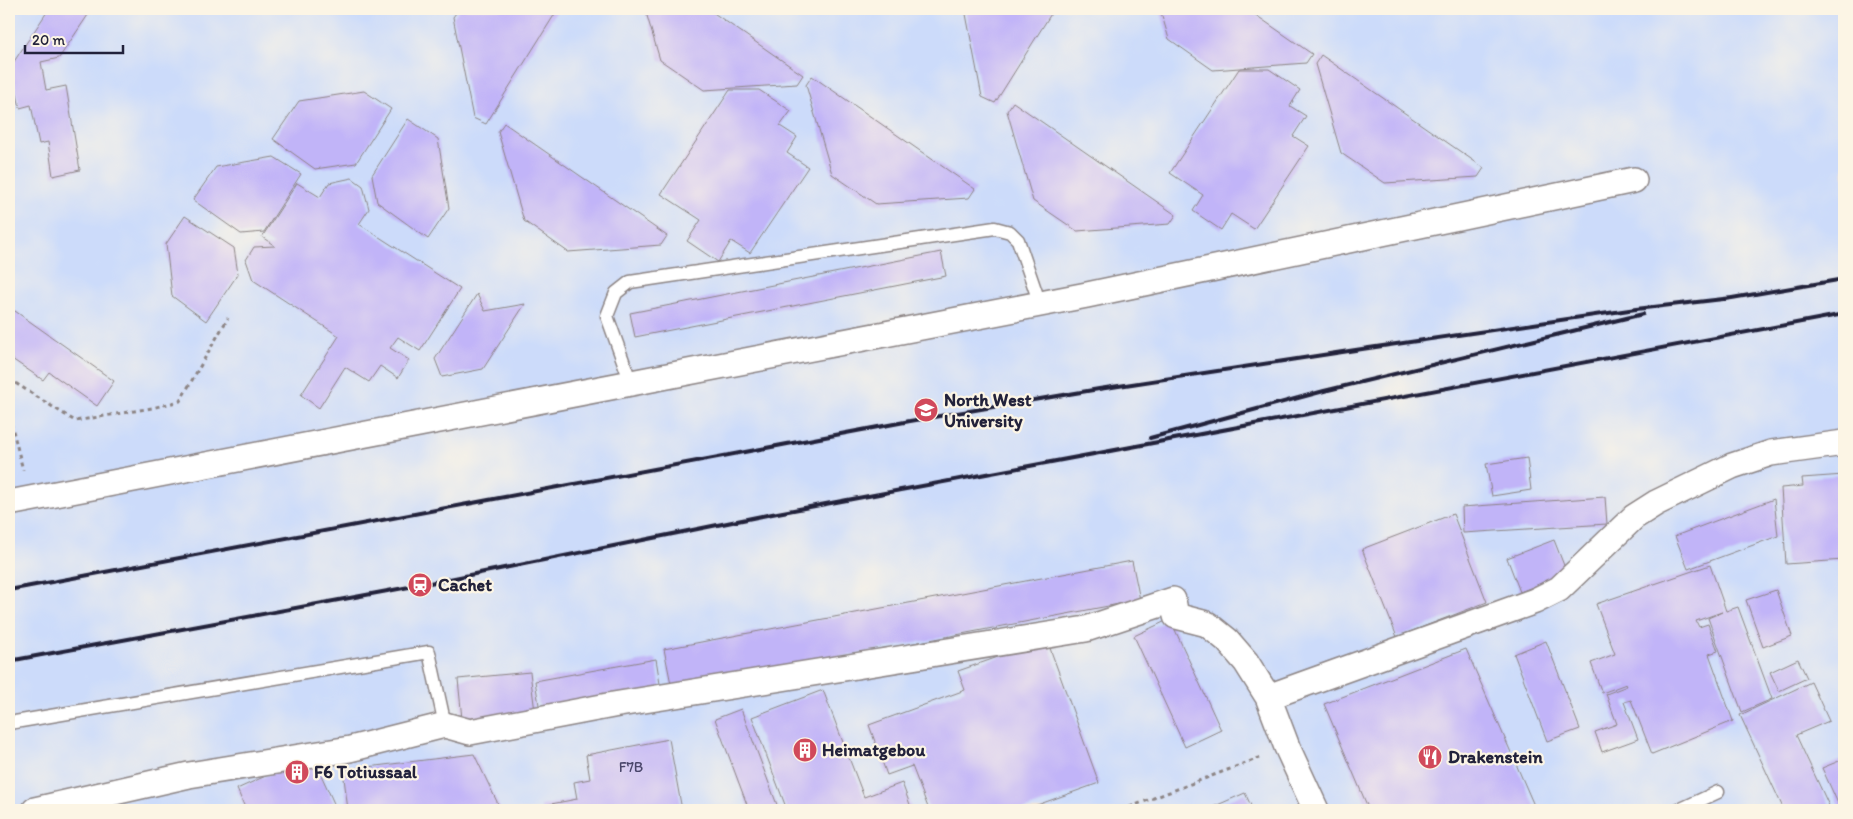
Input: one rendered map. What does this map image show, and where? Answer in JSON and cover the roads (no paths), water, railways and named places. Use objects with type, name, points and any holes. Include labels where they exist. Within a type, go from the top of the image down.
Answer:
[{"type":"street","points":[[9,503],[1040,304],[1634,180]]},
{"type":"street","points":[[1268,696],[1536,601],[1559,589],[1634,517],[1656,502],[1732,466],[1771,453],[1844,443]]},
{"type":"street","points":[[35,810],[188,775],[350,749],[445,725],[470,732],[613,705],[1086,628],[1173,600],[1176,616],[1207,624],[1227,640],[1246,662],[1268,696],[1286,747],[1316,810]]},
{"type":"lane","points":[[631,383],[607,316],[616,293],[630,282],[995,228],[1010,232],[1018,240],[1040,304]]},
{"type":"lane","points":[[9,722],[428,652],[445,725]]},
{"type":"lane","points":[[1679,810],[1718,792]]},
{"type":"railway","points":[[1726,299],[1844,279]]},
{"type":"railway","points":[[9,590],[910,421],[1099,389],[1362,349],[1636,309],[1732,298]]},
{"type":"railway","points":[[1150,438],[1324,391],[1643,314]]},
{"type":"railway","points":[[9,661],[420,585],[772,514],[1844,314]]},
{"type":"place","name":"North West University","points":[[926,410]]},
{"type":"place","name":"Cachet","points":[[420,585]]},
{"type":"place","name":"Heimatgebou","points":[[805,750]]},
{"type":"place","name":"Drakenstein","points":[[1430,757]]},
{"type":"place","name":"F6 Totiussaal","points":[[297,772]]}]
